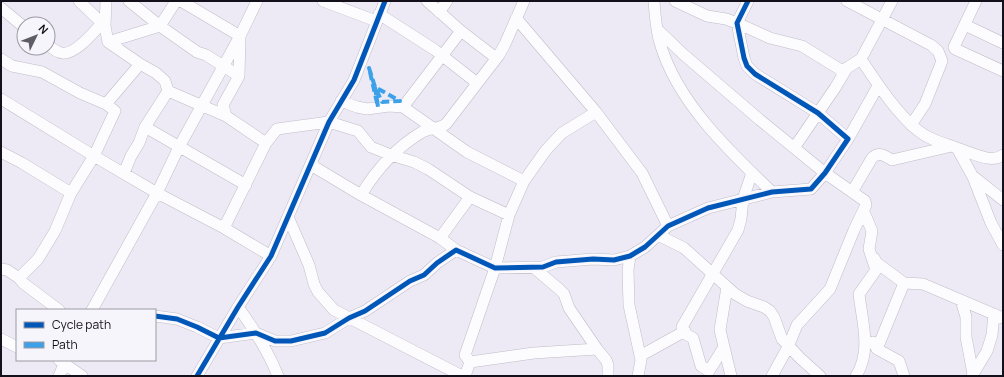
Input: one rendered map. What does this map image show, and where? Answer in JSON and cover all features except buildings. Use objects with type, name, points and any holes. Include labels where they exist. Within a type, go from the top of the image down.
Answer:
[{"type":"street","points":[[79,1],[104,24]]},
{"type":"street","points":[[106,1],[104,24],[108,42],[166,81],[168,91],[145,128],[124,173]]},
{"type":"street","points":[[129,1],[196,52],[206,55],[239,76]]},
{"type":"street","points":[[108,42],[160,26],[176,1]]},
{"type":"street","points":[[181,1],[240,36]]},
{"type":"street","points":[[93,309],[157,193],[179,147],[224,66],[257,1]]},
{"type":"street","points":[[322,1],[378,17],[421,41],[477,83]]},
{"type":"street","points":[[197,376],[238,306],[271,256],[330,122],[354,80],[385,1]]},
{"type":"street","points":[[427,1],[461,31],[496,58]]},
{"type":"street","points":[[439,12],[447,1]]},
{"type":"street","points":[[361,195],[391,155],[422,133],[434,128],[442,127],[446,124],[505,44],[524,1]]},
{"type":"street","points":[[654,1],[660,44],[679,85],[701,118],[752,173],[772,192]]},
{"type":"street","points":[[675,1],[707,16],[726,19],[770,38],[802,46],[841,70],[861,59],[892,1]]},
{"type":"street","points":[[748,1],[737,23],[747,66],[755,74],[818,113],[848,139]]},
{"type":"street","points":[[847,1],[931,45],[938,52],[942,61],[925,104],[911,125]]},
{"type":"street","points":[[976,1],[954,47],[955,49],[1003,71]]},
{"type":"street","points":[[1,8],[16,20]]},
{"type":"street","points":[[516,18],[596,112],[642,173],[668,226]]},
{"type":"street","points":[[56,50],[60,53],[68,53],[80,46],[104,24]]},
{"type":"street","points":[[965,25],[1003,43]]},
{"type":"street","points":[[657,28],[698,67],[794,148],[825,173],[865,201],[866,205],[864,212],[854,230],[830,289],[797,325],[788,347],[772,376]]},
{"type":"street","points":[[403,107],[443,57],[461,31]]},
{"type":"street","points":[[226,116],[223,105],[239,76],[240,36]]},
{"type":"street","points":[[1,59],[12,66],[42,72],[80,94],[106,104],[115,112],[94,156],[71,192],[54,231],[38,259],[19,278]]},
{"type":"street","points":[[861,59],[878,86],[911,125],[928,137],[990,159],[1001,157],[1003,155]]},
{"type":"street","points":[[106,104],[140,64]]},
{"type":"street","points":[[794,148],[847,68]]},
{"type":"street","points":[[311,166],[440,238],[456,250],[495,268],[543,267],[556,262],[586,259],[614,260],[630,256],[645,247],[668,226],[708,208],[772,192],[811,189],[825,173],[848,139],[878,86]]},
{"type":"street","points":[[168,91],[226,116],[266,143]]},
{"type":"street","points":[[1,99],[157,193],[224,228],[271,256]]},
{"type":"street","points":[[342,102],[367,109],[389,106],[403,107],[466,152],[524,181]]},
{"type":"street","points":[[470,362],[465,355],[495,268],[509,215],[524,181],[546,150],[562,133],[596,112]]},
{"type":"street","points":[[224,228],[266,143],[277,128],[330,122],[358,131],[371,147],[414,162],[428,169],[470,197],[509,215]]},
{"type":"street","points":[[145,128],[246,185]]},
{"type":"street","points":[[955,147],[974,177],[991,223],[1003,245]]},
{"type":"street","points":[[852,192],[875,155],[883,154],[892,160],[955,147]]},
{"type":"street","points":[[1,152],[71,192]]},
{"type":"street","points":[[724,347],[709,373],[701,366],[693,338],[682,327],[738,230],[741,219],[743,199],[752,173]]},
{"type":"street","points":[[974,177],[1003,200]]},
{"type":"street","points":[[440,238],[470,197]]},
{"type":"street","points":[[856,376],[862,364],[865,349],[859,294],[876,270],[869,249],[872,231],[864,212]]},
{"type":"street","points":[[288,217],[309,266],[314,284],[318,292],[334,310],[463,376],[470,362]]},
{"type":"street","points":[[658,235],[684,248],[727,287],[747,301],[764,306],[770,311],[774,317],[779,334],[788,347],[820,376]]},
{"type":"street","points":[[869,249],[877,263],[904,283],[923,284],[998,316],[987,351],[972,375]]},
{"type":"street","points":[[156,316],[177,319],[219,338],[256,333],[275,342],[291,341],[325,333],[349,318],[365,311],[410,281],[424,275],[437,263],[456,250]]},
{"type":"street","points":[[630,256],[628,274],[629,305],[640,356],[641,364],[638,376]]},
{"type":"street","points":[[533,267],[564,294],[569,308],[606,360],[608,365],[608,376]]},
{"type":"street","points":[[1,269],[7,270],[19,278],[23,283],[58,309]]},
{"type":"street","points":[[876,349],[904,283]]},
{"type":"street","points":[[727,287],[720,330],[731,376]]},
{"type":"street","points":[[961,300],[966,317],[966,337],[972,375]]},
{"type":"street","points":[[238,306],[271,359],[278,376]]},
{"type":"street","points":[[862,318],[876,349],[899,361],[904,376]]},
{"type":"street","points":[[640,356],[685,331]]},
{"type":"street","points":[[1,339],[16,346]]},
{"type":"street","points":[[470,362],[534,353],[597,349]]},
{"type":"street","points":[[59,376],[63,361],[82,376]]},
{"type":"marked path","points":[[375,87],[378,107],[369,68],[375,87],[382,102],[400,101],[375,87]]},
{"type":"cycle path","points":[[197,376],[238,307],[271,256],[329,122],[354,80],[385,1]]},
{"type":"cycle path","points":[[156,316],[177,319],[219,338],[256,333],[275,341],[291,341],[325,333],[349,318],[365,311],[410,281],[424,275],[437,263],[456,250],[495,268],[543,267],[556,262],[593,259],[614,260],[630,256],[645,247],[668,226],[708,208],[772,192],[811,189],[825,173],[848,139],[818,113],[755,74],[747,66],[737,23],[748,1]]}]
